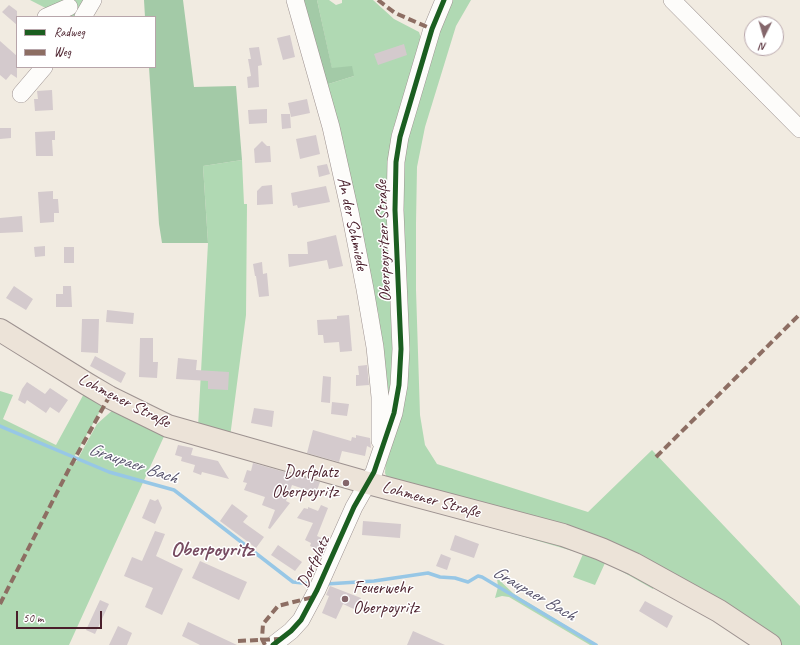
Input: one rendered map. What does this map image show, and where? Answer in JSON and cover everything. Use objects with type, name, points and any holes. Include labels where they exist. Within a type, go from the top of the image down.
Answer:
[{"type":"main road","name":"Lohmener Straße","points":[[0,330],[109,397],[168,426],[563,535],[601,549],[634,564],[719,611],[770,645]]},
{"type":"street","points":[[84,16],[92,0]]},
{"type":"street","name":"An der Schmiede","points":[[295,0],[331,127],[365,289],[375,348],[380,397],[380,453]]},
{"type":"street","name":"Oberpoyritzer Straße","points":[[368,482],[374,472],[394,413],[399,385],[401,356],[395,210],[396,162],[400,137],[430,36],[444,0]]},
{"type":"street","points":[[672,0],[800,129]]},
{"type":"street","points":[[48,16],[58,11],[73,8]]},
{"type":"street","points":[[21,94],[43,68]]},
{"type":"street","name":"Dorfplatz","points":[[279,643],[301,620],[320,584],[354,507],[368,482]]},
{"type":"green space","points":[[30,0],[87,0],[79,16],[61,16]]},
{"type":"green space","points":[[144,0],[183,0],[194,87],[236,86],[242,160],[203,166],[208,243],[162,243],[159,224],[149,68],[156,68],[156,16],[145,16]]},
{"type":"green space","points":[[298,0],[317,0],[332,68],[352,66],[354,76],[322,86]]},
{"type":"green space","points":[[317,0],[329,0],[336,5],[342,3],[342,0],[373,0],[394,19],[419,32],[423,44],[398,122],[393,128],[392,164],[395,290],[390,413],[378,311],[373,309],[322,86],[354,76],[332,69]]},
{"type":"green space","points":[[448,0],[471,0],[456,26],[425,127],[417,167],[416,290],[420,415],[425,445],[437,464],[588,512],[652,450],[800,606],[800,645],[780,645],[668,577],[387,478],[385,473],[386,458],[398,412],[400,161]]},
{"type":"green space","points":[[242,160],[244,204],[247,204],[246,315],[230,437],[198,427],[208,243],[203,166]]},
{"type":"green space","points":[[86,390],[103,406],[72,461],[76,462],[97,424],[115,408],[166,432],[69,645],[0,645],[0,391],[13,395],[3,419],[56,445]]},
{"type":"green space","points":[[464,515],[516,528],[583,554],[460,519]]},
{"type":"green space","points":[[594,553],[656,583],[653,589],[605,563],[595,585],[573,577],[583,554],[592,558]]},
{"type":"green space","points":[[497,578],[514,594],[598,645],[590,645],[509,597],[502,596],[495,598],[498,587]]},
{"type":"building","points":[[9,5],[17,11],[16,24],[2,12]]},
{"type":"building","points":[[290,35],[295,57],[283,60],[277,38]]},
{"type":"building","points":[[0,41],[16,55],[17,78],[11,74],[6,80],[0,75]]},
{"type":"building","points":[[404,44],[407,55],[378,65],[374,54]]},
{"type":"building","points":[[259,47],[262,65],[258,66],[259,87],[248,88],[247,77],[251,76],[248,59],[251,59],[249,48]]},
{"type":"building","points":[[52,90],[53,110],[35,111],[34,99],[38,99],[37,91]]},
{"type":"building","points":[[307,99],[310,113],[291,117],[288,103]]},
{"type":"building","points":[[267,109],[267,123],[249,124],[248,110]]},
{"type":"building","points":[[281,114],[290,114],[291,128],[282,129]]},
{"type":"building","points":[[0,128],[11,128],[11,138],[0,139]]},
{"type":"building","points":[[55,131],[55,140],[52,140],[53,156],[36,156],[35,132]]},
{"type":"building","points":[[316,135],[320,154],[300,159],[296,139]]},
{"type":"building","points":[[262,141],[267,146],[270,146],[271,162],[255,163],[254,149]]},
{"type":"building","points":[[327,164],[330,174],[319,177],[317,166]]},
{"type":"building","points":[[272,185],[273,204],[257,205],[257,191],[262,186]]},
{"type":"building","points":[[326,186],[330,202],[298,208],[297,205],[293,206],[291,193]]},
{"type":"building","points":[[53,191],[53,199],[58,199],[59,213],[54,213],[54,222],[40,223],[38,192]]},
{"type":"building","points":[[22,216],[23,232],[0,233],[0,218]]},
{"type":"building","points":[[336,235],[343,266],[329,269],[327,260],[289,267],[288,254],[308,254],[307,242]]},
{"type":"building","points":[[45,246],[45,256],[35,257],[34,247]]},
{"type":"building","points":[[64,247],[74,247],[74,263],[64,263]]},
{"type":"building","points":[[262,262],[263,274],[267,273],[269,296],[259,297],[253,264]]},
{"type":"building","points":[[14,286],[33,299],[26,310],[6,298]]},
{"type":"building","points":[[63,286],[71,286],[72,307],[56,307],[56,294],[63,294]]},
{"type":"building","points":[[107,310],[134,313],[133,324],[106,322]]},
{"type":"building","points":[[349,315],[352,351],[340,352],[339,342],[324,343],[323,335],[318,335],[317,320],[337,319],[337,316]]},
{"type":"building","points":[[82,319],[99,319],[98,353],[81,352]]},
{"type":"building","points":[[140,338],[153,338],[153,362],[158,362],[157,378],[139,377]]},
{"type":"building","points":[[95,356],[126,373],[121,383],[90,366]]},
{"type":"building","points":[[178,358],[197,360],[196,370],[229,372],[228,390],[208,389],[208,381],[176,379]]},
{"type":"building","points":[[367,365],[369,385],[356,386],[356,375],[359,375],[358,366]]},
{"type":"building","points":[[323,376],[331,377],[330,403],[321,402]]},
{"type":"building","points":[[27,382],[45,394],[50,388],[68,400],[59,413],[50,407],[46,413],[27,400],[25,404],[18,400],[22,389]]},
{"type":"building","points":[[332,402],[349,404],[347,416],[331,414]]},
{"type":"building","points":[[254,408],[274,411],[272,427],[251,423]]},
{"type":"building","points":[[313,430],[351,441],[352,437],[356,438],[356,435],[370,438],[371,448],[367,446],[365,456],[342,451],[339,462],[307,453]]},
{"type":"building","points":[[178,445],[193,448],[191,455],[218,461],[229,479],[202,472],[201,475],[193,472],[195,465],[181,461],[182,457],[175,455]]},
{"type":"building","points":[[253,463],[320,482],[316,493],[292,485],[286,501],[290,503],[270,529],[268,528],[275,510],[262,505],[265,497],[244,490],[247,483],[243,482],[247,470],[251,471]]},
{"type":"building","points":[[150,499],[155,501],[158,499],[162,508],[155,524],[142,518]]},
{"type":"building","points":[[232,504],[248,516],[243,522],[264,537],[256,548],[220,521]]},
{"type":"building","points":[[321,505],[328,508],[317,536],[328,541],[323,552],[310,546],[311,543],[305,540],[313,523],[297,518],[304,508],[308,509],[308,507],[318,511]]},
{"type":"building","points":[[363,521],[401,524],[400,538],[362,535]]},
{"type":"building","points":[[155,531],[165,534],[156,556],[183,569],[162,615],[145,607],[153,588],[124,576],[132,557],[142,561]]},
{"type":"building","points":[[455,535],[479,544],[474,558],[450,550]]},
{"type":"building","points":[[278,545],[302,562],[295,571],[271,555]]},
{"type":"building","points":[[441,554],[451,558],[447,570],[436,566]]},
{"type":"building","points":[[200,561],[247,582],[239,600],[192,578]]},
{"type":"building","points":[[330,586],[361,598],[356,610],[343,604],[336,619],[322,613],[329,596],[326,595]]},
{"type":"building","points":[[100,600],[109,604],[95,634],[86,630]]},
{"type":"building","points":[[645,601],[673,616],[667,628],[639,611]]},
{"type":"building","points":[[188,622],[237,645],[200,645],[182,636]]},
{"type":"building","points":[[118,626],[132,633],[127,645],[109,645]]},
{"type":"building","points":[[413,631],[445,645],[407,645]]},
{"type":"waterway","name":"Graupaer Bach","points":[[0,426],[109,472],[174,490],[293,582],[313,584]]},
{"type":"waterway","name":"Graupaer Bach","points":[[326,584],[374,581],[428,573],[440,577],[455,578],[468,582],[478,576],[596,645]]},
{"type":"marked path","points":[[378,0],[395,13],[432,29]]},
{"type":"marked path","points":[[656,457],[800,314]]},
{"type":"marked path","points":[[0,604],[69,469],[109,397]]},
{"type":"marked path","points":[[265,645],[262,639],[263,624],[278,606],[313,597]]},
{"type":"marked path","points":[[238,641],[280,639]]},
{"type":"cycle path","points":[[273,645],[291,631],[301,620],[317,590],[354,507],[374,472],[394,413],[399,385],[401,349],[395,210],[396,162],[400,137],[432,29],[444,0]]},
{"type":"place","name":"Dorfplatz Oberpoyritz","points":[[346,483]]},
{"type":"place","name":"Feuerwehr Oberpoyritz","points":[[345,599]]},
{"type":"district","name":"Oberpoyritz","points":[[212,550]]}]
